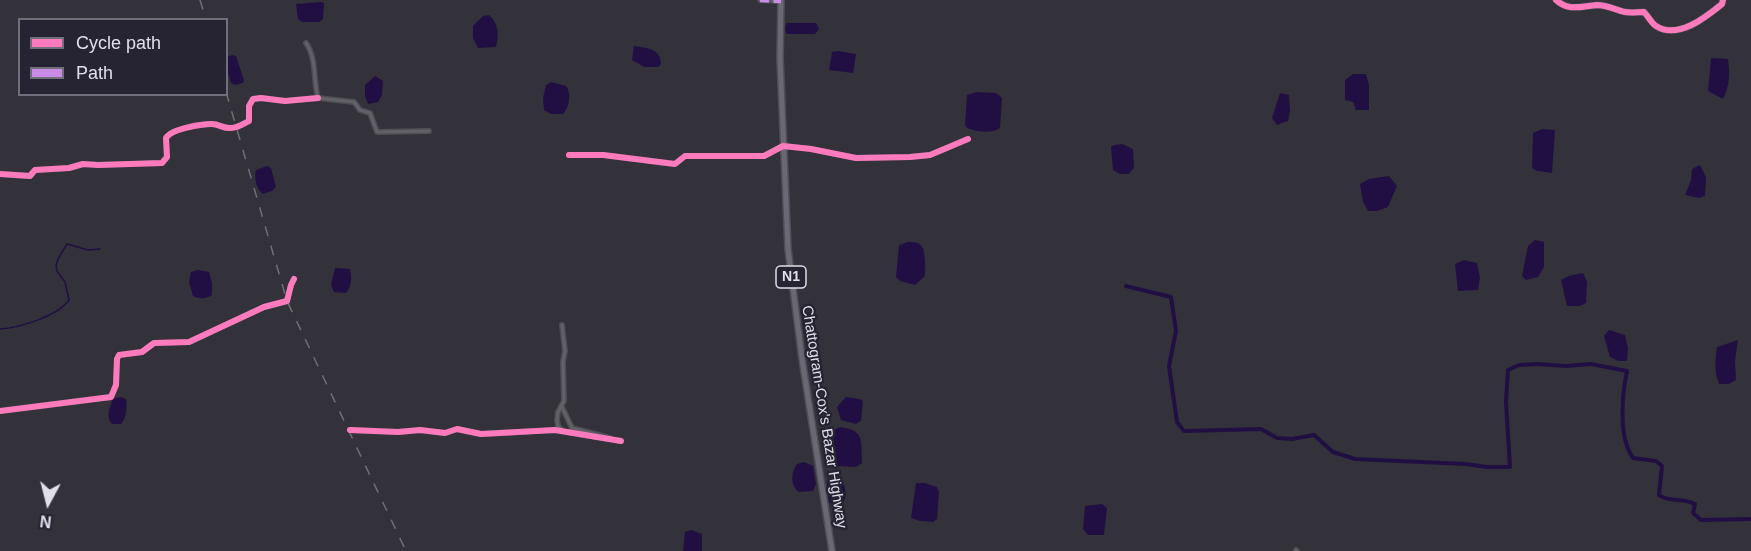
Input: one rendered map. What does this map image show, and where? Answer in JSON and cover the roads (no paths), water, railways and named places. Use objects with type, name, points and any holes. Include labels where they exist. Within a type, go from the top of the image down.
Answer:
[{"type":"highway","name":"Chattogram-Cox's Bazar Highway","points":[[781,0],[783,146],[788,249],[802,359],[832,551]]},
{"type":"street","points":[[760,0],[781,0]]},
{"type":"street","points":[[1556,0],[1568,7],[1583,8],[1597,5],[1625,12],[1644,12],[1656,26],[1674,29],[1688,27],[1699,22],[1722,4],[1723,0]]},
{"type":"street","points":[[306,43],[313,59],[318,98]]},
{"type":"street","points":[[0,174],[24,177],[30,176],[35,170],[69,168],[83,164],[162,163],[167,157],[166,138],[170,132],[205,124],[215,124],[225,129],[237,127],[249,121],[249,106],[253,99],[261,98],[351,100],[360,110],[370,113],[377,132],[429,131]]},
{"type":"street","points":[[569,155],[603,155],[675,164],[685,156],[764,156],[783,146],[856,158],[876,158],[930,155],[968,139]]},
{"type":"street","points":[[0,411],[111,397],[116,385],[119,355],[142,352],[154,343],[189,342],[264,307],[287,301],[294,279]]},
{"type":"street","points":[[562,325],[565,351],[564,401],[557,420],[558,426],[564,431]]},
{"type":"street","points":[[562,407],[572,428],[616,440]]},
{"type":"street","points":[[350,430],[398,432],[420,430],[445,433],[457,429],[481,434],[555,430],[621,441]]},
{"type":"waterway","points":[[0,329],[38,320],[64,306],[69,300],[65,282],[56,266],[67,244],[88,250],[100,249]]},
{"type":"waterway","points":[[1126,286],[1171,297],[1176,331],[1169,366],[1177,422],[1184,431],[1261,429],[1277,438],[1292,439],[1314,435],[1333,452],[1355,459],[1510,467],[1506,402],[1508,370],[1519,365],[1591,364],[1627,371],[1622,416],[1625,439],[1633,458],[1656,461],[1662,466],[1659,495],[1667,499],[1695,504],[1693,513],[1701,520],[1751,519]]},
{"type":"railway","points":[[200,0],[205,18]]},
{"type":"railway","points":[[227,96],[287,301],[406,551]]}]
